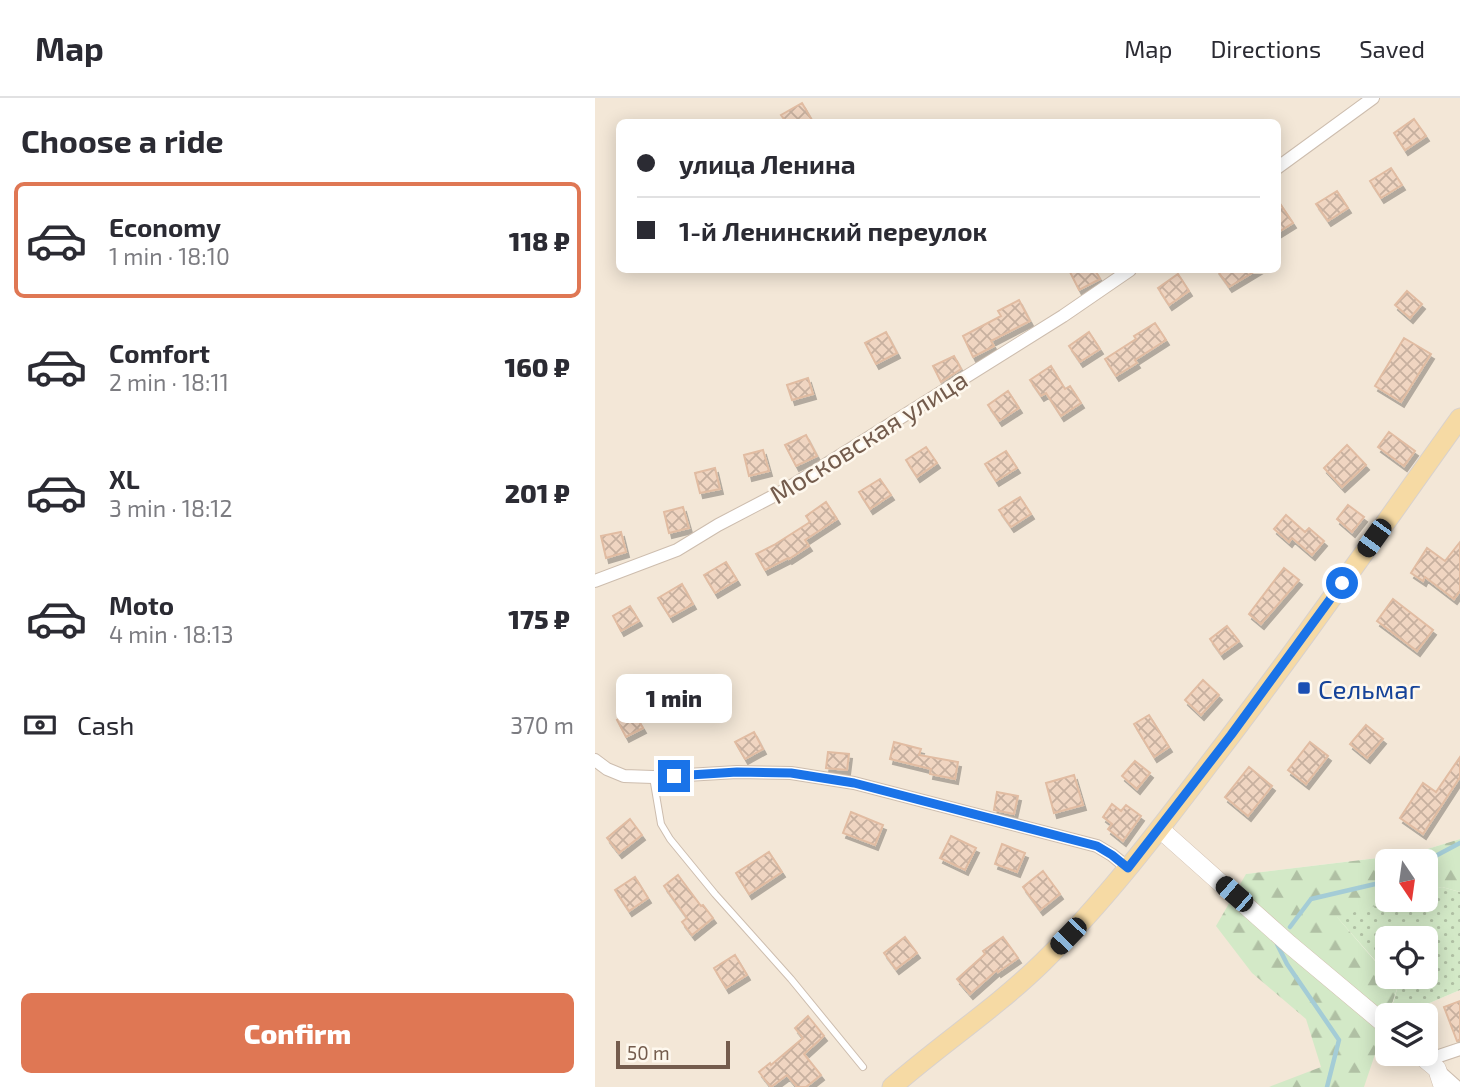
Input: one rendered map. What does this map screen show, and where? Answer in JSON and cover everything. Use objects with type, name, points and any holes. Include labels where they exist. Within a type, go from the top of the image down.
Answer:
[{"type":"main road","points":[[893,1087],[1042,963],[1128,868],[1270,682],[1460,418]]},
{"type":"street","points":[[1281,165],[1373,98]]},
{"type":"street","name":"Московская улица","points":[[595,581],[677,550],[785,489],[1063,316],[1126,273]]},
{"type":"street","points":[[595,760],[607,769],[625,776],[791,773],[854,783],[1097,846],[1128,868]]},
{"type":"street","points":[[1160,829],[1375,1016]]},
{"type":"street","points":[[1438,1057],[1460,1049]]},
{"type":"street","points":[[1431,1066],[1443,1087]]},
{"type":"street","points":[[1434,1066],[1457,1087]]},
{"type":"lane","points":[[653,777],[661,824],[670,839],[863,1066]]},
{"type":"shaded area","points":[[595,98],[1460,98],[1460,839],[1427,849],[1375,849],[1375,858],[1246,874],[1298,1011],[1375,1012],[1375,1066],[1438,1066],[1438,1003],[1429,1003],[1460,990],[1460,1087],[595,1087]]},
{"type":"green space","points":[[1460,839],[1460,892],[1439,888],[1439,849],[1427,849]]},
{"type":"green space","points":[[1375,858],[1375,906],[1337,917],[1375,961],[1375,989],[1397,989],[1392,1003],[1375,1003],[1375,1054],[1364,1087],[1269,1087],[1321,1067],[1306,1019],[1252,973],[1216,926],[1246,874]]},
{"type":"green space","points":[[1439,888],[1460,892],[1460,990],[1429,1003],[1393,1003],[1397,989],[1438,989],[1438,926],[1375,926],[1375,960],[1336,916],[1375,906],[1375,912],[1439,912]]},
{"type":"building","points":[[802,103],[811,119],[784,119],[781,115]]},
{"type":"building","points":[[1414,119],[1426,136],[1405,150],[1394,133]]},
{"type":"building","points":[[1391,168],[1402,185],[1381,198],[1370,181]]},
{"type":"building","points":[[1337,191],[1348,208],[1328,221],[1316,204]]},
{"type":"building","points":[[1281,205],[1293,223],[1281,230]]},
{"type":"building","points":[[1070,273],[1097,273],[1100,279],[1079,290]]},
{"type":"building","points":[[1219,273],[1252,273],[1229,287]]},
{"type":"building","points":[[1178,274],[1189,291],[1169,305],[1158,288]]},
{"type":"building","points":[[1407,291],[1422,304],[1410,318],[1395,305]]},
{"type":"building","points":[[1019,300],[1030,321],[991,341],[994,346],[973,357],[963,336],[1001,316],[998,311]]},
{"type":"building","points":[[1155,323],[1166,340],[1116,376],[1105,359]]},
{"type":"building","points":[[886,332],[897,353],[876,364],[865,343]]},
{"type":"building","points":[[1089,332],[1100,349],[1080,362],[1069,346]]},
{"type":"building","points":[[1404,338],[1431,354],[1401,402],[1375,386]]},
{"type":"building","points":[[954,356],[961,369],[941,382],[933,366]]},
{"type":"building","points":[[1051,366],[1065,389],[1070,386],[1081,403],[1061,416],[1046,393],[1041,396],[1030,380]]},
{"type":"building","points":[[808,378],[813,394],[792,400],[787,385]]},
{"type":"building","points":[[1008,391],[1019,408],[999,421],[988,405]]},
{"type":"building","points":[[1389,432],[1415,451],[1404,466],[1378,447]]},
{"type":"building","points":[[806,435],[817,456],[796,466],[785,445]]},
{"type":"building","points":[[1347,445],[1366,465],[1342,487],[1324,468]]},
{"type":"building","points":[[926,447],[937,463],[917,477],[906,460]]},
{"type":"building","points":[[763,450],[769,471],[749,476],[744,455]]},
{"type":"building","points":[[1006,451],[1017,468],[996,481],[985,464]]},
{"type":"building","points":[[715,468],[720,489],[700,493],[695,473]]},
{"type":"building","points":[[880,479],[891,495],[870,509],[859,492]]},
{"type":"building","points":[[1020,497],[1031,514],[1011,527],[999,510]]},
{"type":"building","points":[[826,502],[837,519],[805,540],[809,546],[765,570],[756,554],[810,522],[806,516]]},
{"type":"building","points":[[1348,505],[1364,517],[1352,532],[1337,519]]},
{"type":"building","points":[[683,507],[689,528],[669,533],[664,512]]},
{"type":"building","points":[[1286,515],[1305,532],[1309,528],[1324,541],[1312,555],[1292,538],[1289,542],[1274,529]]},
{"type":"building","points":[[621,532],[626,552],[606,558],[601,536]]},
{"type":"building","points":[[1460,542],[1460,591],[1454,599],[1425,577],[1423,581],[1411,573],[1427,548],[1445,561]]},
{"type":"building","points":[[726,562],[737,580],[715,593],[704,575]]},
{"type":"building","points":[[1284,568],[1299,580],[1261,624],[1249,614]]},
{"type":"building","points":[[682,584],[693,604],[670,617],[658,598]]},
{"type":"building","points":[[1393,599],[1433,630],[1417,651],[1377,621]]},
{"type":"building","points":[[630,606],[639,621],[621,631],[613,616]]},
{"type":"building","points":[[1227,626],[1239,641],[1221,654],[1210,639]]},
{"type":"building","points":[[1203,680],[1219,695],[1201,715],[1185,700]]},
{"type":"building","points":[[633,711],[643,728],[626,737],[617,720]]},
{"type":"building","points":[[1149,715],[1169,747],[1154,757],[1134,724]]},
{"type":"building","points":[[1366,725],[1383,739],[1367,758],[1350,744]]},
{"type":"building","points":[[754,732],[763,749],[745,759],[735,742]]},
{"type":"building","points":[[894,742],[921,749],[919,755],[958,762],[955,779],[930,774],[931,769],[890,759]]},
{"type":"building","points":[[1310,742],[1328,756],[1306,784],[1288,770]]},
{"type":"building","points":[[828,752],[849,754],[847,770],[826,768]]},
{"type":"building","points":[[1460,757],[1460,777],[1423,834],[1400,818],[1423,783],[1436,792]]},
{"type":"building","points":[[1135,761],[1150,773],[1137,789],[1122,776]]},
{"type":"building","points":[[1249,767],[1272,786],[1248,816],[1225,797]]},
{"type":"building","points":[[1074,775],[1083,805],[1054,813],[1046,783]]},
{"type":"building","points":[[997,792],[1018,796],[1014,814],[994,810]]},
{"type":"building","points":[[1112,804],[1121,811],[1126,805],[1141,816],[1123,841],[1108,829],[1112,824],[1103,817]]},
{"type":"building","points":[[851,812],[883,825],[875,845],[843,833]]},
{"type":"building","points":[[630,819],[642,835],[619,853],[607,838]]},
{"type":"building","points":[[951,836],[976,848],[965,870],[940,858]]},
{"type":"building","points":[[1002,844],[1025,853],[1017,872],[995,864]]},
{"type":"building","points":[[769,852],[782,872],[749,894],[736,873]]},
{"type":"building","points":[[1043,871],[1060,894],[1040,910],[1023,887]]},
{"type":"building","points":[[678,875],[713,918],[692,935],[682,922],[687,918],[664,886]]},
{"type":"building","points":[[635,877],[648,898],[629,911],[615,890]]},
{"type":"building","points":[[905,937],[917,953],[896,969],[884,953]]},
{"type":"building","points":[[1003,937],[1018,958],[998,972],[997,970],[970,994],[957,979],[985,954],[983,951]]},
{"type":"building","points":[[735,955],[747,975],[726,988],[714,968]]},
{"type":"building","points":[[1460,1001],[1460,1040],[1457,1041],[1444,1007]]},
{"type":"building","points":[[808,1016],[824,1036],[804,1054],[821,1075],[806,1087],[797,1087],[787,1075],[771,1087],[759,1072],[803,1038],[795,1028]]},
{"type":"waterway","points":[[1439,854],[1460,843]]},
{"type":"waterway","points":[[1290,927],[1311,899],[1375,884]]},
{"type":"waterway","points":[[1277,944],[1287,964],[1339,1040],[1327,1087]]},
{"type":"place","name":"Сельмаг","points":[[1304,688]]},
{"type":"route","points":[[674,776],[737,772],[791,773],[854,783],[1097,846],[1128,868],[1231,735],[1342,583]]}]
